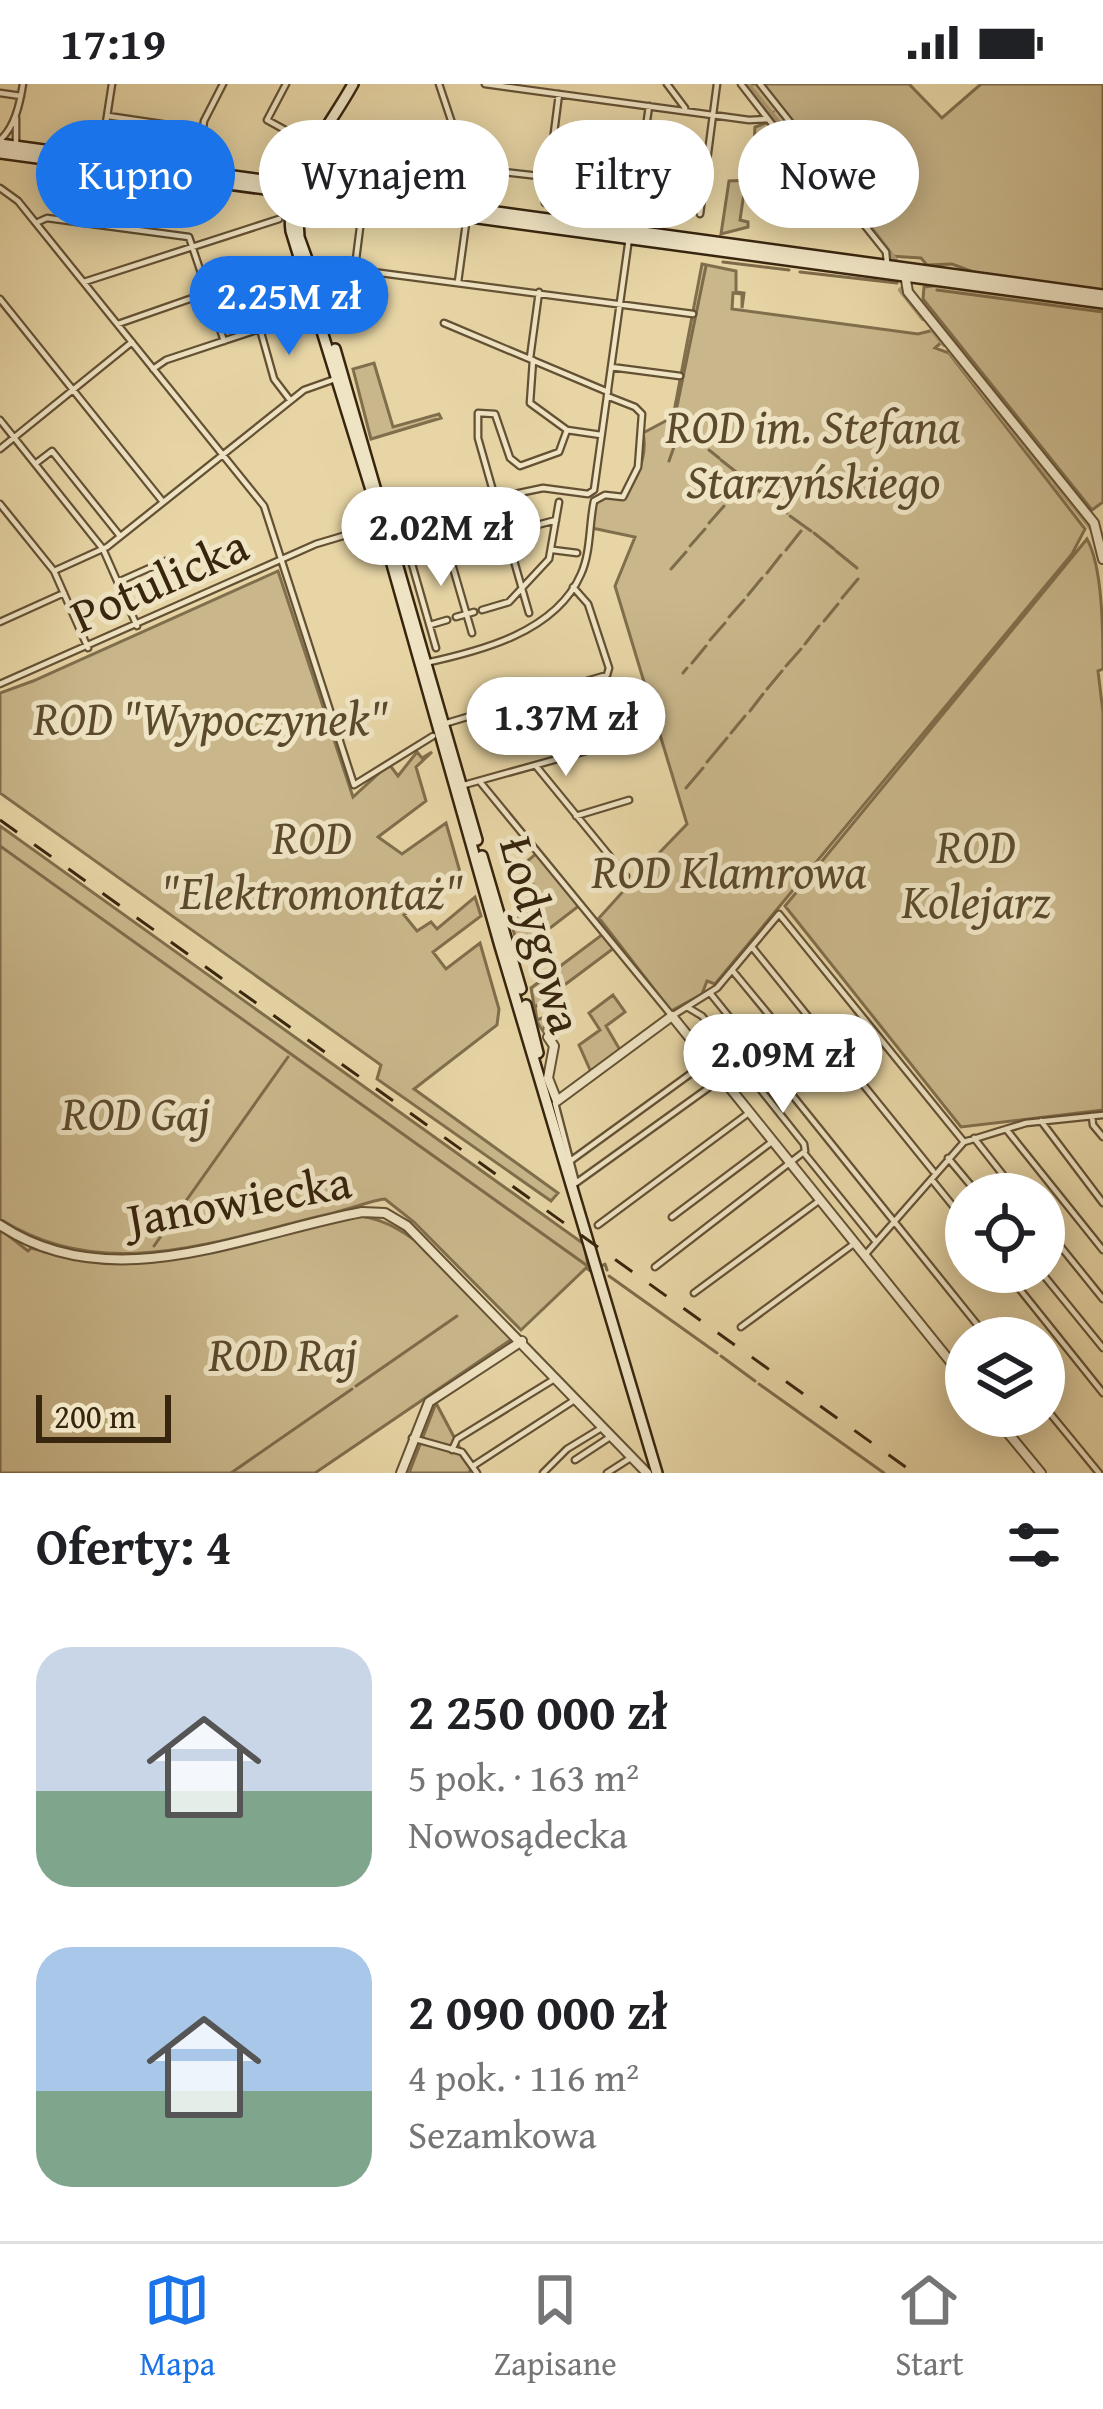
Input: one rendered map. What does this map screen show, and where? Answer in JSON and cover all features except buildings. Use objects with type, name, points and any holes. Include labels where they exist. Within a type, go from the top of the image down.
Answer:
[{"type":"main road","points":[[334,120],[353,84]]},
{"type":"main road","points":[[0,146],[36,149]]},
{"type":"main road","points":[[0,146],[259,183]]},
{"type":"main road","points":[[509,215],[912,277],[1103,299]]},
{"type":"main road","points":[[509,221],[886,266],[912,277]]},
{"type":"main road","name":"Łodygowa","points":[[293,228],[292,237],[342,379]]},
{"type":"main road","name":"Łodygowa","points":[[298,228],[532,1039]]},
{"type":"main road","name":"Łodygowa","points":[[424,663],[464,785],[542,1082],[657,1473]]},
{"type":"main road","points":[[453,773],[464,785]]},
{"type":"street","points":[[0,146],[16,114],[23,84]]},
{"type":"street","points":[[106,120],[112,84]]},
{"type":"street","points":[[207,120],[223,84]]},
{"type":"street","points":[[267,120],[286,84]]},
{"type":"street","points":[[439,84],[451,120]]},
{"type":"street","points":[[485,84],[758,121],[773,115]]},
{"type":"street","points":[[668,84],[684,111]]},
{"type":"street","points":[[712,120],[717,84]]},
{"type":"street","points":[[741,84],[779,120]]},
{"type":"street","points":[[760,84],[776,120]]},
{"type":"street","points":[[0,93],[21,96]]},
{"type":"street","points":[[556,120],[559,94]]},
{"type":"street","points":[[424,663],[520,636],[582,573],[649,106]]},
{"type":"street","points":[[16,114],[14,137],[19,147]]},
{"type":"street","points":[[107,116],[134,120]]},
{"type":"street","points":[[0,188],[36,224]]},
{"type":"street","points":[[84,282],[259,226]]},
{"type":"street","points":[[39,228],[264,506],[354,785],[433,736]]},
{"type":"street","points":[[121,228],[189,237],[224,341]]},
{"type":"street","points":[[355,267],[360,228]]},
{"type":"street","points":[[458,282],[465,228]]},
{"type":"street","points":[[868,228],[886,252],[886,266]]},
{"type":"street","points":[[309,265],[355,267],[693,314]]},
{"type":"street","points":[[118,324],[284,266]]},
{"type":"street","points":[[912,277],[907,291],[1099,532],[1103,559]]},
{"type":"street","points":[[539,292],[530,403],[567,430],[601,435]]},
{"type":"street","points":[[0,299],[163,502]]},
{"type":"street","points":[[153,369],[166,360],[318,310]]},
{"type":"street","points":[[444,323],[640,412],[638,467],[623,497],[543,488],[495,498],[478,413],[489,411],[496,417],[510,458],[518,465],[559,452],[567,430]]},
{"type":"street","points":[[260,329],[275,382],[290,400]]},
{"type":"street","points":[[0,448],[132,342]]},
{"type":"street","points":[[611,367],[680,376]]},
{"type":"street","points":[[54,571],[103,549],[310,386],[342,379]]},
{"type":"street","points":[[0,420],[103,549],[137,626]]},
{"type":"street","points":[[35,464],[52,451],[120,536]]},
{"type":"street","points":[[456,617],[509,602],[553,550],[559,502]]},
{"type":"street","points":[[0,504],[54,571],[88,647]]},
{"type":"street","name":"Potulicka","points":[[0,683],[344,536],[469,506]]},
{"type":"street","points":[[500,512],[530,613]]},
{"type":"street","points":[[437,516],[474,612],[472,633]]},
{"type":"street","points":[[466,544],[556,520]]},
{"type":"street","points":[[406,542],[436,648]]},
{"type":"street","points":[[437,552],[451,548]]},
{"type":"street","points":[[553,550],[577,553]]},
{"type":"street","points":[[411,560],[428,555]]},
{"type":"street","points":[[118,582],[165,561]]},
{"type":"street","points":[[446,724],[607,675],[609,668],[588,604],[573,587]]},
{"type":"street","points":[[0,622],[64,593]]},
{"type":"street","points":[[430,625],[447,620]]},
{"type":"street","points":[[464,785],[640,736]]},
{"type":"street","points":[[536,766],[626,876]]},
{"type":"street","points":[[482,783],[945,1355]]},
{"type":"street","points":[[576,816],[628,800]]},
{"type":"street","points":[[555,1101],[710,993],[779,914],[964,1142]]},
{"type":"street","points":[[752,947],[945,1193]]},
{"type":"street","points":[[732,970],[807,1060]]},
{"type":"street","points":[[710,993],[971,1317]]},
{"type":"street","points":[[686,1006],[702,1016],[877,1243]]},
{"type":"street","points":[[532,1039],[548,1037],[554,1046],[548,1078],[576,1184],[722,1078]]},
{"type":"street","points":[[569,1162],[708,1060]]},
{"type":"street","points":[[598,1225],[750,1112]]},
{"type":"street","points":[[865,1255],[964,1142],[1041,1121],[1103,1115]]},
{"type":"street","points":[[1092,1116],[1103,1137]]},
{"type":"street","points":[[1041,1121],[1103,1203]]},
{"type":"street","points":[[1006,1129],[1103,1250]]},
{"type":"street","points":[[974,1138],[1002,1173]]},
{"type":"street","points":[[672,1217],[773,1141]]},
{"type":"street","points":[[655,1267],[804,1153]]},
{"type":"street","points":[[948,1158],[960,1173]]},
{"type":"street","points":[[694,1293],[820,1200]]},
{"type":"street","name":"Janowiecka","points":[[0,1225],[52,1249],[128,1259],[182,1254],[348,1214],[382,1212],[407,1226],[520,1340]]},
{"type":"street","points":[[741,1327],[855,1243]]},
{"type":"street","points":[[1065,1252],[1103,1299]]},
{"type":"street","points":[[1023,1293],[1103,1393]]},
{"type":"street","points":[[1058,1293],[1103,1348]]},
{"type":"street","points":[[401,1473],[422,1412],[432,1399],[520,1340],[647,1473]]},
{"type":"street","points":[[452,1450],[457,1439],[556,1378]]},
{"type":"street","points":[[412,1438],[465,1454],[476,1471],[576,1399]]},
{"type":"street","points":[[543,1473],[567,1449],[603,1427]]},
{"type":"street","points":[[1065,1432],[1099,1473]]},
{"type":"street","points":[[574,1460],[612,1436]]},
{"type":"street","points":[[1011,1437],[1041,1473]]},
{"type":"street","points":[[608,1473],[632,1457],[651,1456]]},
{"type":"green space","points":[[743,84],[909,84],[942,118],[981,84],[1103,84],[1103,291],[890,256],[868,228],[919,228],[919,120],[771,120],[772,114]]},
{"type":"green space","points":[[729,181],[738,181],[738,228],[744,228],[721,234]]},
{"type":"green space","points":[[702,264],[736,271],[736,292],[744,293],[742,308],[742,294],[733,293],[732,309],[918,334],[934,330],[943,341],[935,348],[949,353],[1085,529],[1072,554],[715,984],[707,981],[702,994],[671,1011],[599,918],[628,886],[632,889],[637,876],[687,824],[615,586],[635,537],[592,528],[596,501],[623,499],[633,483],[643,458],[643,433],[673,417]]},
{"type":"green space","points":[[941,285],[1103,308],[1103,502],[1092,510],[923,299],[924,287]]},
{"type":"green space","points":[[374,363],[393,427],[439,414],[441,418],[371,439],[353,369]]},
{"type":"green space","name":"ROD Kolejarz","points":[[1087,539],[1099,583],[1103,638],[1103,669],[1098,671],[1103,712],[1103,1110],[961,1127],[785,906]]},
{"type":"green space","points":[[278,571],[353,797],[389,764],[398,776],[417,752],[422,758],[432,752],[416,767],[426,801],[378,837],[402,854],[446,823],[460,872],[404,915],[417,931],[431,922],[437,929],[475,897],[481,916],[433,952],[446,969],[480,943],[499,1009],[497,1025],[414,1089],[558,1193],[551,1201],[377,1079],[381,1065],[0,793],[0,693]]},
{"type":"green space","name":"ROD Gaj","points":[[0,826],[584,1244],[589,1270],[521,1330],[385,1199],[160,1252],[79,1250],[39,1239],[0,1219]]},
{"type":"green space","points":[[537,853],[580,905],[519,952],[511,921],[542,897],[520,867]]},
{"type":"green space","points":[[603,934],[614,948],[535,1007],[537,1020],[546,1023],[543,1031],[537,1022],[531,988]]},
{"type":"green space","points":[[613,995],[625,1012],[606,1026],[620,1050],[591,1072],[579,1045],[600,1030],[589,1013]]},
{"type":"green space","name":"ROD Raj","points":[[355,1216],[377,1220],[420,1245],[512,1339],[315,1473],[0,1473],[0,1229],[28,1251],[114,1261],[234,1247]]},
{"type":"green space","points":[[436,1403],[471,1469],[469,1473],[409,1473]]},
{"type":"waterway","points":[[747,84],[808,160],[816,158],[826,169],[897,263]]},
{"type":"waterway","points":[[723,262],[789,270]]},
{"type":"waterway","points":[[678,425],[675,416],[706,266]]},
{"type":"waterway","points":[[800,272],[897,283]]},
{"type":"waterway","points":[[901,290],[923,318]]},
{"type":"waterway","points":[[937,290],[1103,312]]},
{"type":"waterway","points":[[933,330],[944,344]]},
{"type":"waterway","points":[[951,352],[1053,480]]},
{"type":"waterway","points":[[669,461],[681,427]]},
{"type":"waterway","points":[[686,432],[704,446]]},
{"type":"waterway","points":[[709,450],[719,458]]},
{"type":"waterway","points":[[721,460],[740,475]]},
{"type":"waterway","points":[[744,478],[764,495]]},
{"type":"waterway","points":[[1056,484],[1091,527]]},
{"type":"waterway","points":[[728,501],[741,485]]},
{"type":"waterway","points":[[766,497],[787,513]]},
{"type":"waterway","points":[[709,523],[724,506]]},
{"type":"waterway","points":[[790,516],[811,531]]},
{"type":"waterway","points":[[690,546],[705,529]]},
{"type":"waterway","points":[[786,550],[801,531]]},
{"type":"waterway","points":[[814,533],[834,549]]},
{"type":"waterway","points":[[836,551],[857,568]]},
{"type":"waterway","points":[[671,569],[686,552]]},
{"type":"waterway","points":[[767,573],[781,555]]},
{"type":"waterway","points":[[748,595],[762,578]]},
{"type":"waterway","points":[[842,598],[858,579]]},
{"type":"waterway","points":[[729,617],[744,600]]},
{"type":"waterway","points":[[824,621],[838,604]]},
{"type":"waterway","points":[[710,640],[725,623]]},
{"type":"waterway","points":[[805,644],[819,626]]},
{"type":"waterway","points":[[692,663],[706,646]]},
{"type":"waterway","points":[[786,666],[801,649]]},
{"type":"waterway","points":[[683,673],[687,668]]},
{"type":"waterway","points":[[767,689],[782,671]]},
{"type":"waterway","points":[[750,711],[763,694]]},
{"type":"waterway","points":[[731,733],[745,716]]},
{"type":"waterway","points":[[707,762],[727,738]]},
{"type":"waterway","points":[[686,788],[703,768]]},
{"type":"waterway","points":[[0,846],[589,1267]]},
{"type":"waterway","points":[[154,1246],[288,1057]]},
{"type":"waterway","points":[[600,1267],[605,1264],[607,1270]]},
{"type":"waterway","points":[[609,1276],[717,1353]]},
{"type":"waterway","points":[[356,1386],[457,1316]]},
{"type":"waterway","points":[[721,1356],[755,1381]]},
{"type":"waterway","points":[[759,1384],[884,1473]]},
{"type":"waterway","points":[[231,1473],[352,1389]]},
{"type":"railway","points":[[0,820],[914,1473]]},
{"type":"park label","name":"ROD im. Stefana Starzyńskiego","points":[[813,454]]},
{"type":"park label","name":"ROD \"Wypoczynek\"","points":[[211,718]]},
{"type":"park label","name":"ROD \"Elektromontaż\"","points":[[312,864]]},
{"type":"park label","name":"ROD Klamrowa","points":[[729,871]]}]
